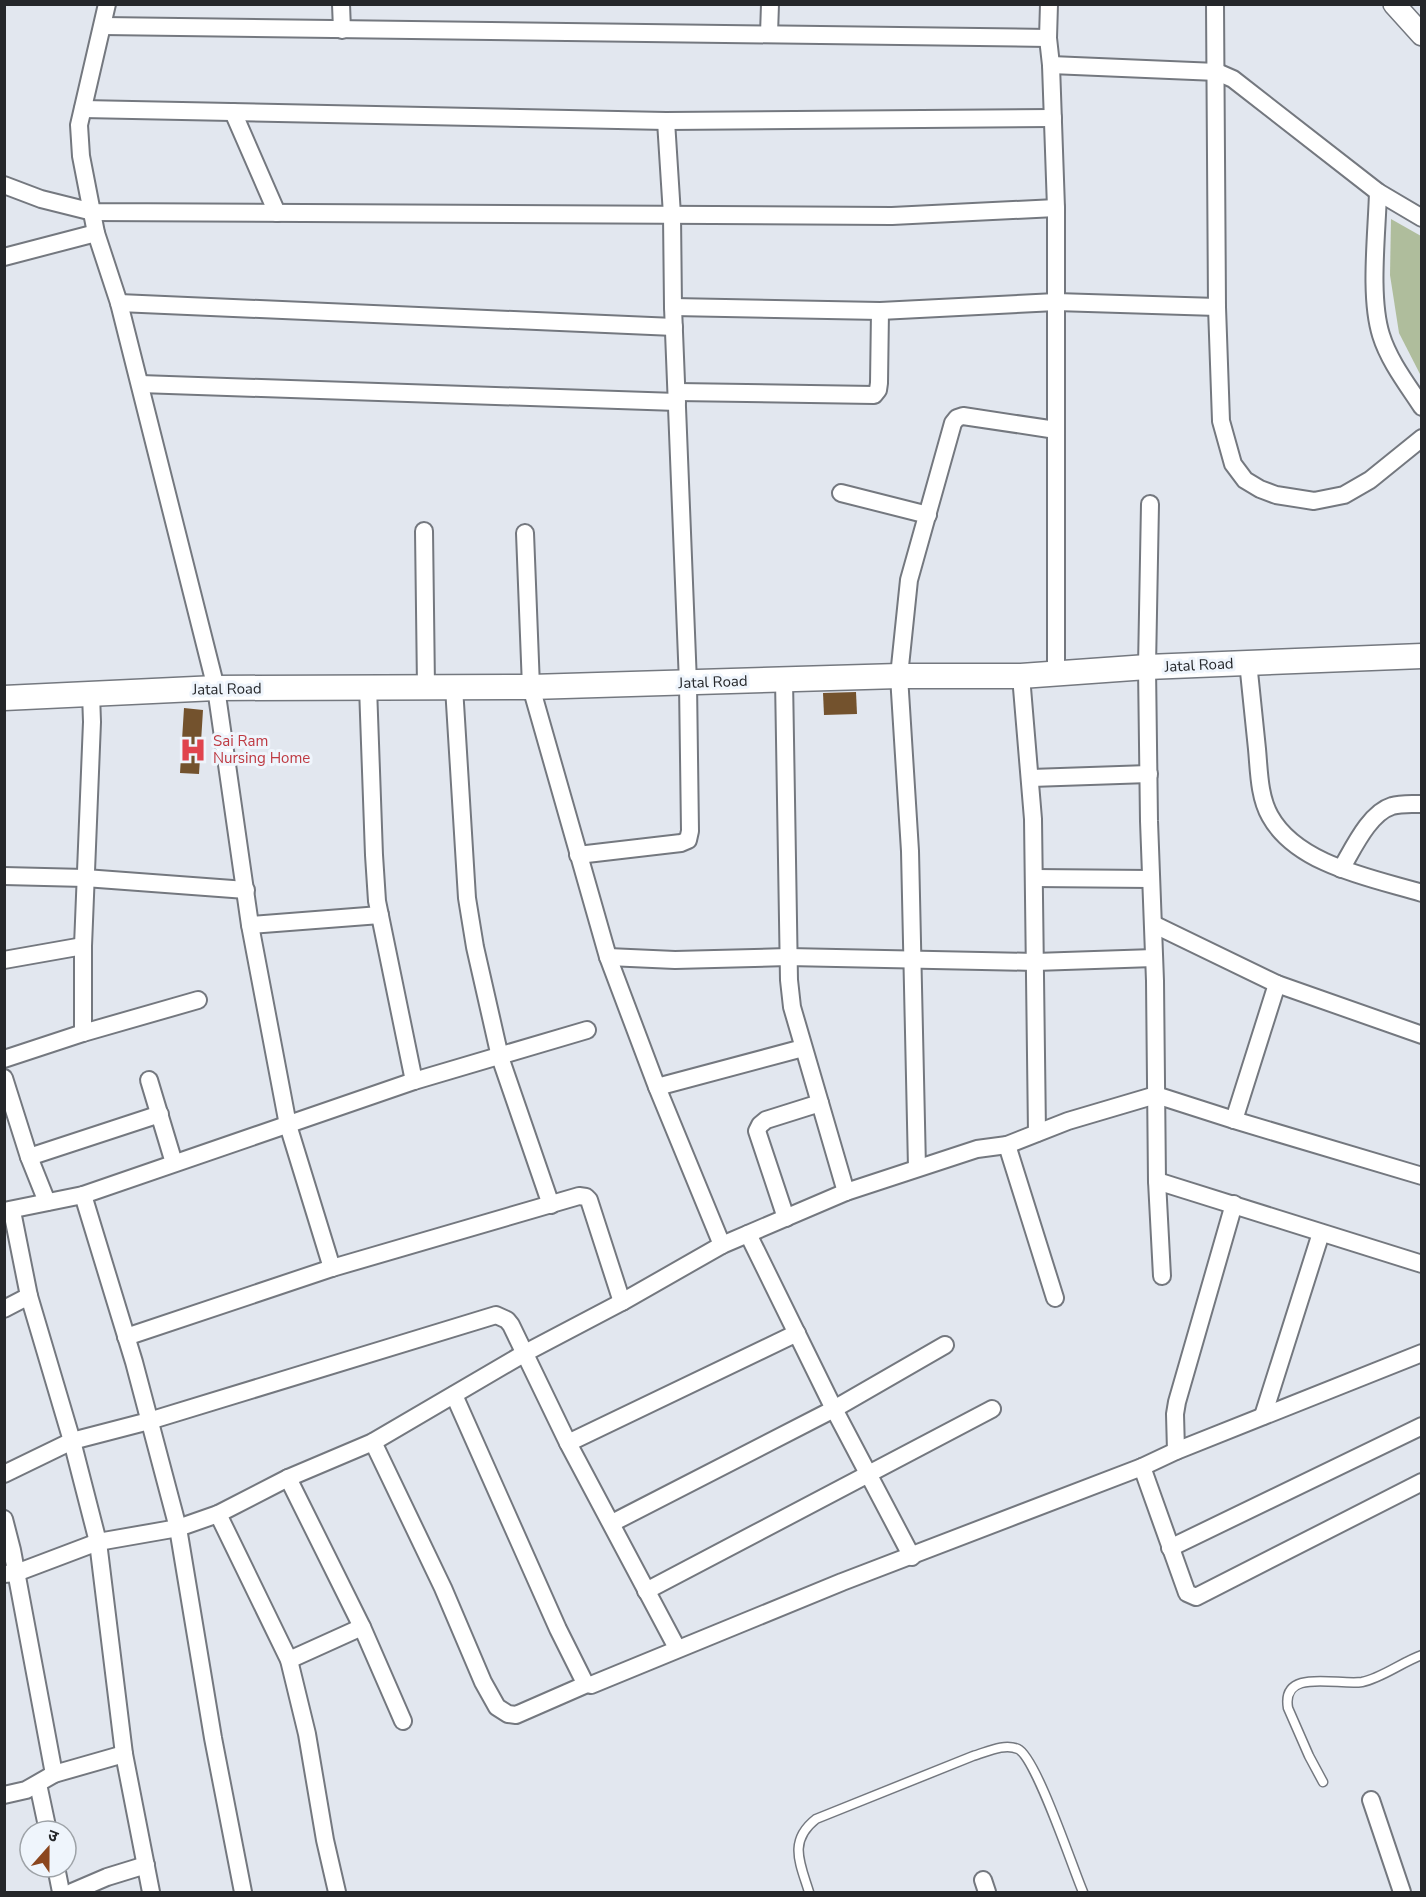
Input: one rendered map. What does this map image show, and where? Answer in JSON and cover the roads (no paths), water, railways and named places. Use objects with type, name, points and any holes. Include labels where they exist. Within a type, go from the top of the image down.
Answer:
[{"type":"main road","name":"Jatal Road","points":[[4,698],[216,688],[531,687],[899,676],[1021,676],[1146,667],[1422,656]]},
{"type":"street","points":[[107,4],[79,125],[81,156],[96,233],[119,303],[216,688],[250,925],[288,1125],[332,1268]]},
{"type":"street","points":[[341,4],[342,30]]},
{"type":"street","points":[[769,34],[770,4]]},
{"type":"street","points":[[1049,4],[1048,38],[1052,65],[1056,208],[1056,674]]},
{"type":"street","points":[[1215,4],[1217,307],[1221,421],[1233,464],[1245,480],[1260,489],[1276,495],[1314,501],[1344,495],[1370,480],[1422,438]]},
{"type":"street","points":[[1394,4],[1422,34]]},
{"type":"street","points":[[103,26],[1048,38]]},
{"type":"street","points":[[1052,65],[1217,72],[1248,89],[1378,192],[1422,218]]},
{"type":"street","points":[[83,109],[666,121],[1053,118]]},
{"type":"street","points":[[232,112],[277,213]]},
{"type":"street","points":[[578,855],[671,845],[688,840],[690,831],[688,683],[673,307],[672,215],[666,121]]},
{"type":"street","points":[[4,185],[41,199],[93,212],[892,216],[1056,208]]},
{"type":"street","points":[[1378,192],[1375,277],[1380,334],[1389,355],[1422,407]]},
{"type":"street","points":[[4,257],[96,233]]},
{"type":"street","points":[[673,307],[880,311],[1056,302],[1217,307]]},
{"type":"street","points":[[119,303],[674,327]]},
{"type":"street","points":[[140,384],[677,397],[874,395],[879,383],[880,311]]},
{"type":"street","points":[[917,1168],[910,851],[899,676],[909,580],[953,423],[957,418],[963,416],[1056,430]]},
{"type":"street","points":[[841,493],[928,515]]},
{"type":"street","points":[[1150,504],[1146,667],[1157,1181],[1162,1276]]},
{"type":"street","points":[[424,531],[426,687]]},
{"type":"street","points":[[525,533],[531,687],[608,957],[657,1087],[722,1245]]},
{"type":"street","points":[[1248,662],[1261,789],[1269,815],[1282,832],[1300,849],[1341,868],[1422,893]]},
{"type":"street","points":[[1021,676],[1031,778],[1037,1132]]},
{"type":"street","points":[[784,679],[788,957],[792,1007],[846,1192]]},
{"type":"street","points":[[368,687],[374,855],[380,915],[414,1081]]},
{"type":"street","points":[[454,687],[467,897],[475,947],[500,1057],[551,1205]]},
{"type":"street","points":[[83,1033],[83,946],[91,693]]},
{"type":"street","points":[[1031,778],[1149,774]]},
{"type":"street","points":[[1341,868],[1366,827],[1380,812],[1393,806],[1422,804]]},
{"type":"street","points":[[4,876],[85,878],[246,890]]},
{"type":"street","points":[[1034,879],[1151,879]]},
{"type":"street","points":[[250,925],[380,915]]},
{"type":"street","points":[[1153,924],[1278,984],[1422,1035]]},
{"type":"street","points":[[4,960],[83,946]]},
{"type":"street","points":[[608,957],[675,960],[788,957],[1035,962],[1154,958]]},
{"type":"street","points":[[1234,1120],[1278,984]]},
{"type":"street","points":[[4,1059],[83,1033],[198,1000]]},
{"type":"street","points":[[151,1893],[124,1754],[98,1542],[72,1442],[29,1296],[8,1211],[83,1195],[414,1081],[587,1030]]},
{"type":"street","points":[[657,1087],[803,1048]]},
{"type":"street","points":[[4,1078],[29,1157],[47,1202]]},
{"type":"street","points":[[149,1080],[174,1163]]},
{"type":"street","points":[[10,1573],[98,1542],[178,1528],[218,1514],[288,1478],[373,1442],[525,1353],[622,1302],[722,1245],[846,1192],[977,1149],[1007,1145],[1068,1121],[1156,1095],[1422,1176]]},
{"type":"street","points":[[786,1218],[757,1131],[766,1120],[820,1103]]},
{"type":"street","points":[[29,1157],[160,1114]]},
{"type":"street","points":[[1007,1145],[1055,1298]]},
{"type":"street","points":[[1157,1181],[1422,1264]]},
{"type":"street","points":[[83,1195],[126,1337],[178,1528],[213,1738],[243,1893]]},
{"type":"street","points":[[126,1337],[332,1268],[579,1196],[589,1200],[622,1302]]},
{"type":"street","points":[[1176,1451],[1175,1414],[1234,1204]]},
{"type":"street","points":[[1263,1416],[1321,1233]]},
{"type":"street","points":[[748,1234],[834,1409],[912,1557]]},
{"type":"street","points":[[4,1309],[29,1296]]},
{"type":"street","points":[[4,1474],[72,1442],[149,1421],[496,1315],[507,1320],[511,1325],[568,1443],[677,1648]]},
{"type":"street","points":[[568,1443],[797,1333]]},
{"type":"street","points":[[612,1523],[834,1409],[945,1345]]},
{"type":"street","points":[[373,1442],[443,1588],[483,1682],[497,1707],[507,1714],[516,1715],[587,1684],[591,1685],[842,1582],[1142,1467],[1176,1451],[1422,1353]]},
{"type":"street","points":[[454,1395],[558,1629],[587,1684]]},
{"type":"street","points":[[646,1591],[992,1409]]},
{"type":"street","points":[[1170,1548],[1422,1426]]},
{"type":"street","points":[[1142,1467],[1187,1593],[1196,1597],[1422,1482]]},
{"type":"street","points":[[288,1478],[362,1626],[403,1721]]},
{"type":"street","points":[[218,1514],[289,1660],[307,1734],[325,1840],[337,1893]]},
{"type":"street","points":[[4,1519],[10,1573],[54,1774]]},
{"type":"street","points":[[289,1660],[362,1626]]},
{"type":"street","points":[[4,1795],[26,1790],[54,1774],[124,1754]]},
{"type":"street","points":[[38,1784],[45,1819]]},
{"type":"street","points":[[1371,1800],[1402,1893]]},
{"type":"street","points":[[72,1893],[107,1877],[146,1865]]},
{"type":"lane","points":[[1323,1782],[1288,1708],[1286,1700],[1289,1690],[1296,1684],[1319,1681],[1363,1681],[1422,1655]]},
{"type":"lane","points":[[809,1893],[799,1860],[799,1848],[803,1830],[816,1819],[973,1756],[1010,1747],[1024,1753],[1030,1761],[1083,1893]]},
{"type":"place","name":"Sai Ram Nursing Home","points":[[193,750]]}]
